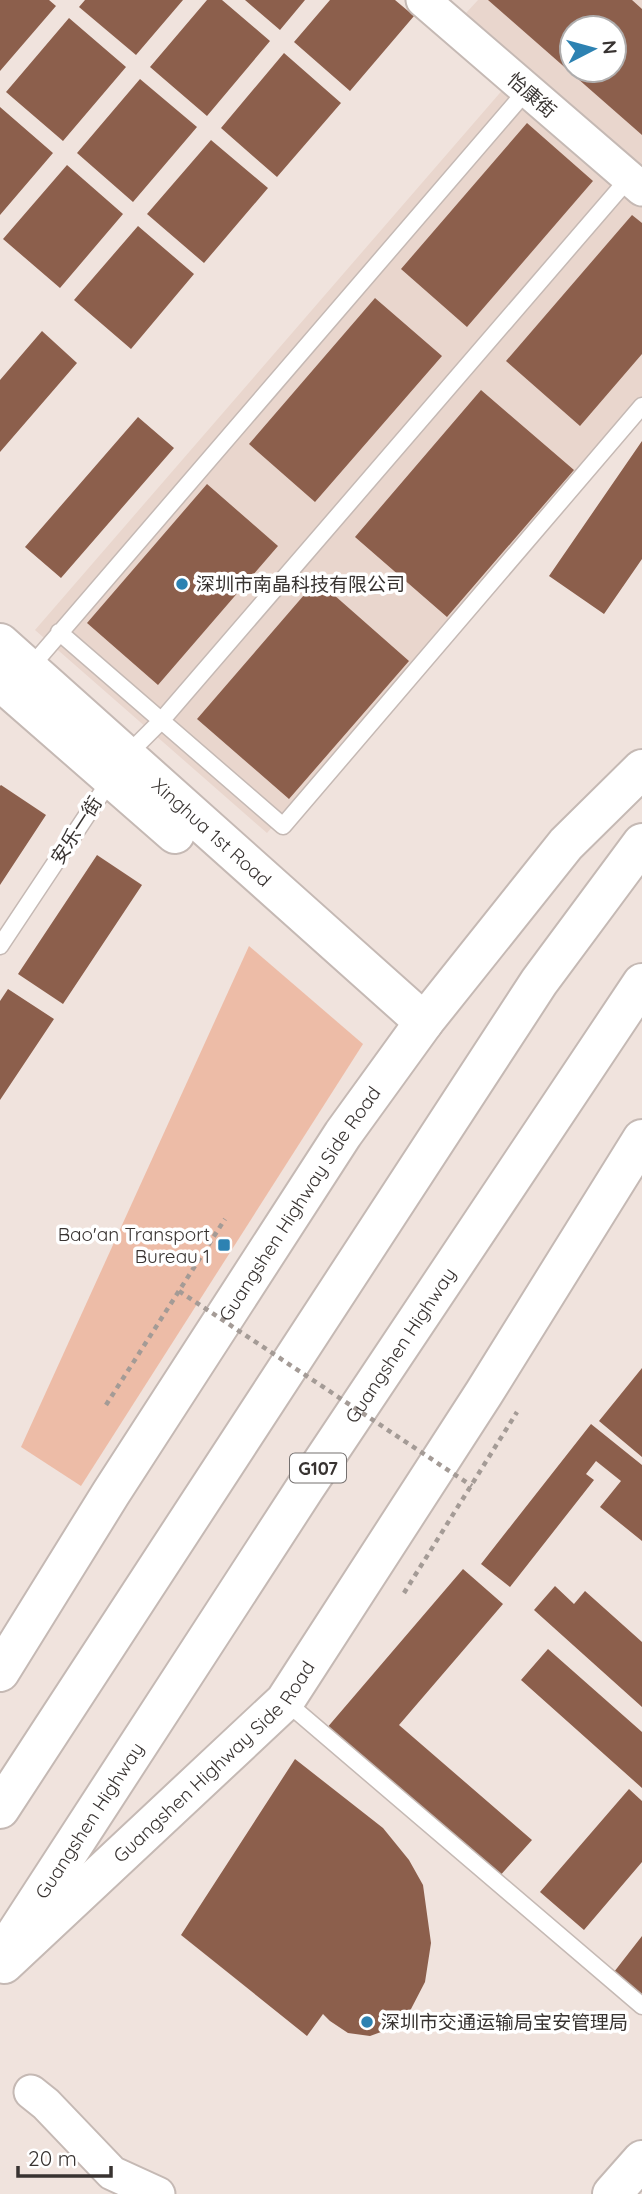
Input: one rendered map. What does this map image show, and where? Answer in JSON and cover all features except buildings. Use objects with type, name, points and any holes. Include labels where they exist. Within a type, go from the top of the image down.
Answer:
[{"type":"main road","name":"Xinghua 1st Road","points":[[0,643],[13,680],[119,767],[416,1032]]},
{"type":"main road","name":"Guangshen Highway Side Road","points":[[0,1672],[111,1493],[343,1134],[416,1032],[566,844],[642,769]]},
{"type":"main road","points":[[0,1809],[538,982],[642,843]]},
{"type":"main road","name":"Guangshen Highway","points":[[0,1958],[305,1488],[642,983]]},
{"type":"main road","name":"Guangshen Highway Side Road","points":[[0,1968],[285,1701],[484,1393],[642,1139]]},
{"type":"main road","points":[[612,2194],[642,2160]]},
{"type":"street","name":"怡康街","points":[[423,0],[636,184]]},
{"type":"street","points":[[31,2092],[46,2104],[111,2173],[158,2194]]},
{"type":"lane","points":[[13,680],[59,632],[527,90]]},
{"type":"lane","name":"安乐一街","points":[[0,946],[119,767],[636,184]]},
{"type":"lane","points":[[59,632],[283,826],[642,406]]},
{"type":"lane","points":[[285,1701],[642,2006]]},
{"type":"path","points":[[106,1405],[225,1219]]},
{"type":"path","points":[[179,1291],[471,1486]]},
{"type":"path","points":[[404,1594],[517,1412]]},
{"type":"shaded area","points":[[478,0],[642,0],[642,400],[267,833],[35,630],[524,65],[466,13]]},
{"type":"shaded area","points":[[249,946],[363,1044],[81,1486],[21,1447]]},
{"type":"place","name":"深圳市南晶科技有限公司","points":[[182,584]]},
{"type":"place","name":"Bao'an Transport Bureau 1","points":[[224,1245]]},
{"type":"place","name":"深圳市交通运输局宝安管理局","points":[[367,2022]]}]
